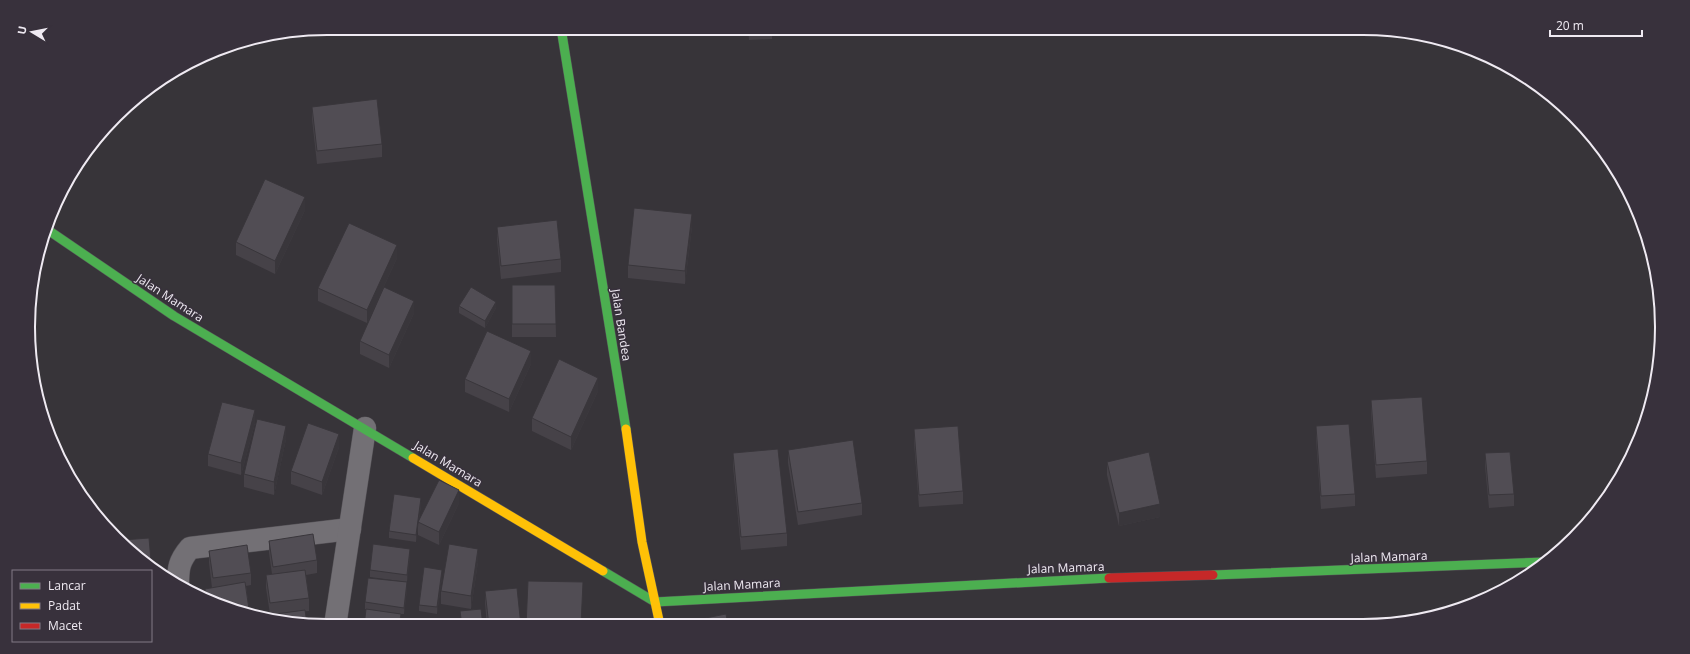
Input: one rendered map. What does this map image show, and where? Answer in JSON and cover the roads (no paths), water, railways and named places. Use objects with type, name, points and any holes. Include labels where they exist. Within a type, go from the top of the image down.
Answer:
[{"type":"street","name":"Jalan Bandea","points":[[562,35],[628,440],[642,542],[659,619]]},
{"type":"street","name":"Jalan Mamara","points":[[50,232],[174,316],[655,602],[1041,581],[1536,562]]},
{"type":"street","points":[[337,619],[364,428]]},
{"type":"street","points":[[178,578],[182,558],[190,548],[350,529]]}]
